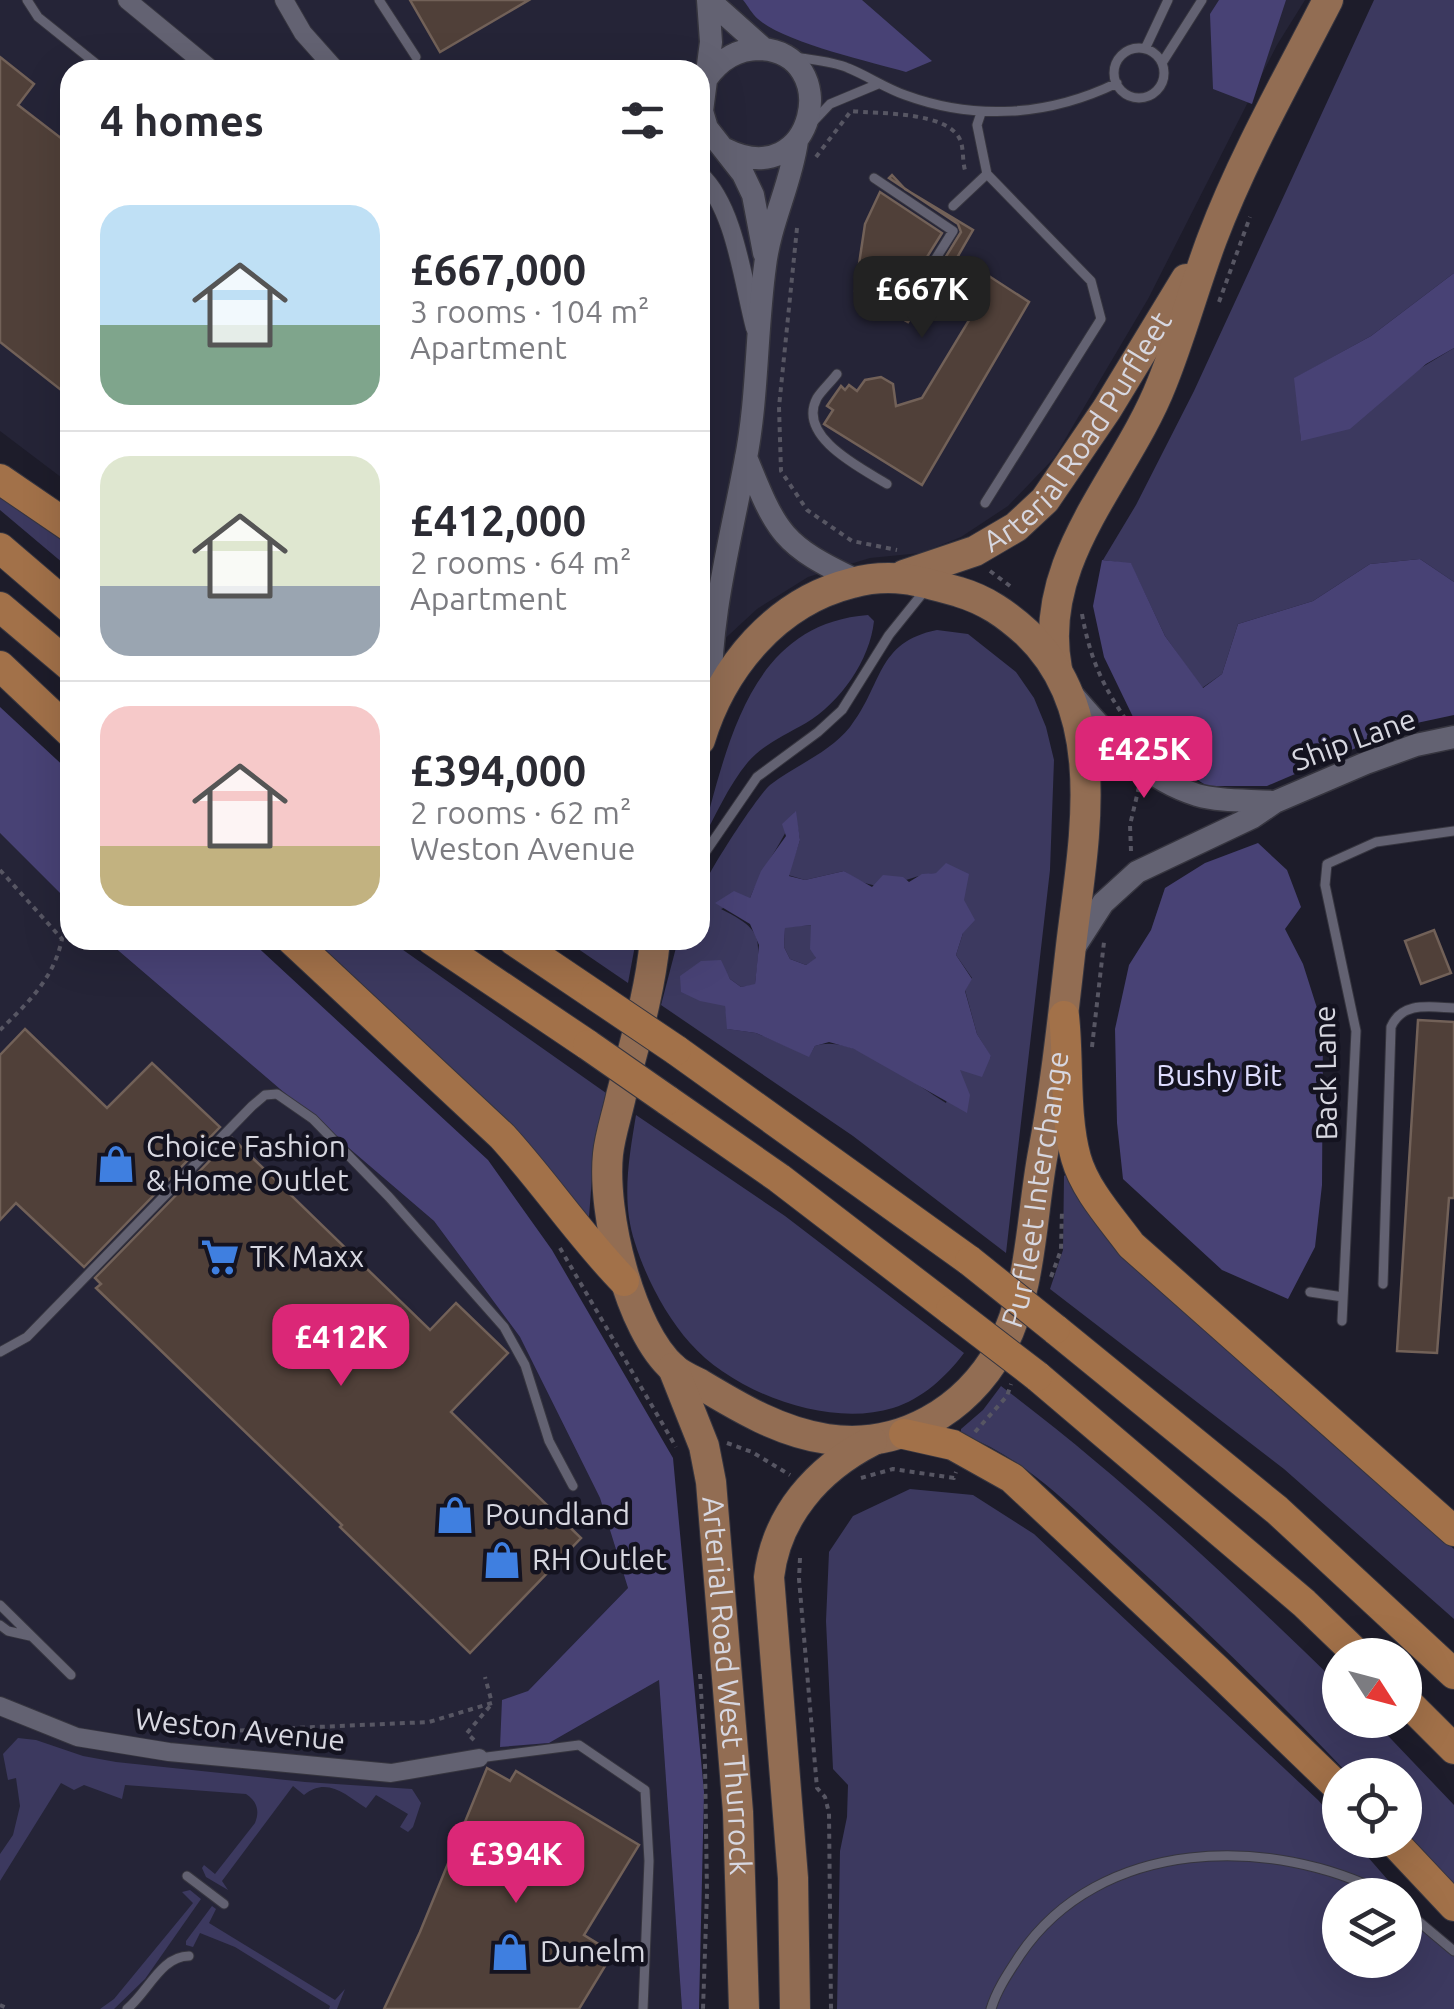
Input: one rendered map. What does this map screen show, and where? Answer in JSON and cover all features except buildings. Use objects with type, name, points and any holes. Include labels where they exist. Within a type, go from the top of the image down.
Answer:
[{"type":"highway","points":[[0,480],[60,520]]},
{"type":"highway","points":[[0,548],[60,599]]},
{"type":"highway","points":[[0,607],[60,658]]},
{"type":"highway","points":[[0,666],[60,723]]},
{"type":"highway","points":[[303,950],[502,1136],[592,1248],[624,1281]]},
{"type":"highway","points":[[447,950],[779,1178],[1037,1376],[1340,1638]]},
{"type":"highway","points":[[528,950],[676,1050],[970,1262],[1277,1510],[1454,1674]]},
{"type":"highway","points":[[1064,1016],[1076,1161],[1096,1198],[1131,1244],[1454,1531]]},
{"type":"highway","points":[[904,1434],[953,1445],[1012,1478],[1322,1771]]},
{"type":"highway","points":[[1422,1717],[1454,1748]]},
{"type":"highway","points":[[1409,1858],[1454,1906]]},
{"type":"main road","name":"Arterial Road Purfleet","points":[[1063,681],[1053,632],[1062,573],[1162,385],[1212,238],[1328,0]]},
{"type":"main road","name":"Arterial Road Purfleet","points":[[909,570],[975,551],[1016,526],[1045,500],[1107,410],[1212,238]]},
{"type":"main road","name":"Purfleet Interchange","points":[[654,950],[608,1156],[612,1222],[624,1281],[648,1332],[673,1368],[769,1422],[827,1439],[872,1442],[904,1434],[940,1415],[978,1381],[1002,1346],[1028,1255],[1059,1068],[1086,822],[1084,756],[1063,681],[1037,643],[1013,620],[981,599],[909,570],[858,581],[811,598],[771,626],[733,667],[710,707]]},
{"type":"main road","name":"Arterial Road West Thurrock","points":[[673,1368],[704,1446],[711,1482],[738,1812],[744,2009]]},
{"type":"main road","name":"Arterial Road West Thurrock","points":[[795,2009],[792,1878],[769,1577],[772,1547],[808,1489],[872,1442]]},
{"type":"street","points":[[127,0],[200,60]]},
{"type":"street","points":[[284,0],[303,33],[327,60]]},
{"type":"street","points":[[708,0],[773,52],[794,63],[810,88],[812,104],[765,262],[746,457],[710,652]]},
{"type":"street","points":[[708,0],[708,60]]},
{"type":"street","points":[[710,78],[717,65],[731,55],[747,49],[773,52]]},
{"type":"street","points":[[714,144],[738,156],[770,157],[800,136]]},
{"type":"street","points":[[714,144],[743,174],[753,196],[765,262]]},
{"type":"street","points":[[710,186],[724,212],[757,338]]},
{"type":"street","points":[[746,457],[769,515],[781,534],[820,563],[858,581]]},
{"type":"street","name":"Ship Lane","points":[[1063,681],[1118,748],[1166,783],[1200,796],[1275,802]]},
{"type":"street","points":[[710,682],[711,704]]},
{"type":"street","name":"Ship Lane","points":[[1070,954],[1103,903],[1130,877],[1253,817],[1275,802],[1416,744],[1454,737]]},
{"type":"street","name":"Weston Avenue","points":[[2,1711],[78,1737],[169,1752],[391,1773],[479,1758]]},
{"type":"lane","points":[[26,0],[38,17],[92,60]]},
{"type":"lane","points":[[379,0],[416,58]]},
{"type":"lane","points":[[1145,49],[1168,0]]},
{"type":"lane","points":[[1162,63],[1145,49],[1129,50],[1115,68],[1117,83],[1127,94],[1150,96],[1164,78],[1162,63],[1202,0]]},
{"type":"lane","points":[[773,52],[839,65],[908,97],[980,113],[1024,112],[1068,104],[1117,83]]},
{"type":"lane","points":[[800,136],[830,104],[878,84]]},
{"type":"lane","points":[[980,113],[977,124],[986,174],[1091,281],[1101,320],[984,504]]},
{"type":"lane","points":[[953,206],[986,174]]},
{"type":"lane","points":[[874,178],[954,231],[911,298]]},
{"type":"lane","points":[[837,374],[818,396],[815,420],[832,450],[887,484]]},
{"type":"lane","points":[[710,845],[757,777],[842,710],[889,635],[909,570]]},
{"type":"lane","name":"Back Lane","points":[[1342,1321],[1356,1031],[1325,885],[1327,864],[1376,842],[1454,831]]},
{"type":"lane","points":[[1383,1284],[1391,1027],[1395,1016],[1411,1007],[1454,1008]]},
{"type":"lane","points":[[0,1352],[28,1337],[252,1106],[265,1096],[277,1094],[313,1118],[504,1326],[526,1365],[550,1442],[573,1486]]},
{"type":"lane","points":[[1310,1292],[1343,1297]]},
{"type":"lane","points":[[0,1605],[71,1675]]},
{"type":"lane","points":[[0,1625],[33,1637]]},
{"type":"lane","points":[[479,1758],[579,1745],[645,1790],[649,1861],[644,2009]]},
{"type":"lane","points":[[991,2009],[1006,1976],[1047,1922],[1078,1898],[1146,1864],[1200,1856],[1270,1857],[1345,1878]]},
{"type":"lane","points":[[187,1876],[224,1904]]},
{"type":"lane","points":[[1422,1924],[1454,1951]]},
{"type":"lane","points":[[127,2009],[147,1991],[163,1965],[179,1956],[189,1956]]},
{"type":"path","points":[[814,160],[851,111],[944,122],[961,140],[964,170],[974,186]]},
{"type":"path","points":[[1218,304],[1252,211]]},
{"type":"path","points":[[797,226],[779,407],[782,471],[807,510],[852,540],[909,570]]},
{"type":"path","points":[[911,298],[916,310],[928,318],[932,314],[924,309]]},
{"type":"path","points":[[1082,609],[1089,653],[1109,695],[1138,738]]},
{"type":"path","points":[[1131,863],[1130,825],[1140,783]]},
{"type":"path","points":[[0,870],[60,937]]},
{"type":"path","points":[[1092,1054],[1103,944],[1109,930]]},
{"type":"path","points":[[0,1030],[35,996],[58,960],[60,950]]},
{"type":"path","points":[[553,1232],[680,1455]]},
{"type":"path","points":[[722,1440],[752,1452],[790,1475]]},
{"type":"path","points":[[850,1485],[869,1474],[893,1469],[954,1478],[956,1472]]},
{"type":"path","points":[[802,1552],[799,1578],[818,1788],[829,1813],[831,2009]]},
{"type":"path","points":[[700,1673],[706,1798],[704,2009]]},
{"type":"path","points":[[485,1676],[492,1704]]},
{"type":"path","points":[[204,1741],[204,1732],[428,1722],[492,1704]]},
{"type":"path","points":[[479,1758],[478,1745],[467,1733],[492,1704]]},
{"type":"path","points":[[0,2005],[9,2009]]},
{"type":"shaded area","points":[[0,0],[1305,0],[1277,45],[1148,299],[1054,458],[1008,506],[961,537],[921,553],[870,558],[808,577],[757,609],[717,646],[710,662],[710,60],[60,60],[60,476],[0,431]]},
{"type":"shaded area","points":[[1374,0],[1454,0],[1454,273],[1371,336],[1295,378],[1301,440],[1454,348],[1454,582],[1420,559],[1370,564],[1313,601],[1238,624],[1222,674],[1202,688],[1165,636],[1131,564],[1103,560],[1194,391]]},
{"type":"shaded area","points":[[0,490],[60,530],[60,561],[0,510]]},
{"type":"shaded area","points":[[868,615],[874,621],[860,665],[819,714],[748,762],[710,825],[710,809],[721,770],[749,698],[769,667],[794,641],[827,624]]},
{"type":"shaded area","points":[[937,630],[968,634],[1016,672],[1034,698],[1054,760],[1050,870],[1006,1253],[853,1136],[661,1005],[675,950],[710,950],[710,874],[743,820],[770,785],[842,736],[861,711],[883,667],[902,644]],"holes":[[[795,812],[800,840],[788,875],[805,880],[844,871],[870,885],[881,886],[936,873],[963,933],[956,955],[972,978],[965,990],[977,1034],[991,1057],[959,1069],[946,1103],[865,1053],[830,1044],[815,1046],[809,1056],[756,1033],[728,1029],[720,961],[730,979],[741,987],[755,985],[758,946],[752,930],[721,909],[750,898]]]},
{"type":"shaded area","points":[[0,833],[60,893],[60,950],[118,950],[434,1221],[520,1337],[600,1498],[628,1588],[528,1691],[500,1746],[549,1743],[659,1680],[682,2009],[0,2009]]},
{"type":"shaded area","points":[[812,925],[816,959],[806,965],[790,959],[784,947],[785,927]]},
{"type":"shaded area","points":[[326,950],[403,950],[606,1093],[595,1137],[589,1217],[468,1084]]},
{"type":"shaded area","points":[[580,950],[634,950],[628,983]]},
{"type":"shaded area","points":[[636,1115],[785,1216],[964,1353],[941,1379],[914,1399],[867,1413],[840,1413],[784,1402],[731,1377],[681,1332],[651,1283],[635,1243],[627,1195]]},
{"type":"shaded area","points":[[1068,1173],[1093,1219],[1126,1259],[1454,1549],[1454,1619],[1284,1469],[1050,1289],[1063,1250],[1064,1176]]},
{"type":"shaded area","points":[[1001,1386],[1175,1530],[1322,1669],[1322,1738],[1390,1738],[1409,1758],[1333,1758],[1204,1630],[1061,1497],[1004,1455],[961,1434],[961,1429],[983,1410]]},
{"type":"shaded area","points":[[910,1489],[973,1495],[1034,1534],[1318,1800],[1322,1805],[1322,1858],[1369,1858],[1386,1878],[1322,1878],[1322,1978],[1422,1978],[1422,1918],[1454,1955],[1454,2009],[837,2009],[840,1851],[848,1785],[833,1769],[826,1621],[829,1552],[853,1516]]},
{"type":"shaded area","points":[[18,1738],[116,1762],[412,1789],[421,1803],[408,1832],[400,1827],[408,1814],[376,1795],[366,1808],[328,1787],[304,1795],[293,1786],[222,1881],[228,1890],[206,1877],[202,1868],[204,1865],[215,1874],[255,1823],[256,1807],[246,1794],[125,1785],[122,1799],[84,1785],[74,1790],[61,1783],[0,1881],[0,1854],[13,1835],[20,1806],[16,1778],[8,1780],[3,1754]]},
{"type":"shaded area","points":[[1422,1771],[1454,1805],[1454,1887],[1422,1852]]},
{"type":"shaded area","points":[[190,1890],[201,1899],[145,1979],[114,2009],[100,2009],[114,1999],[193,1903],[182,1892]]},
{"type":"shaded area","points":[[212,1906],[216,1909],[209,1923],[335,2000],[345,1989],[337,2009],[329,2009],[330,2006],[235,1947],[200,1933],[193,1947],[186,1945]]},
{"type":"green space","points":[[743,0],[862,0],[932,61],[906,72],[828,50],[770,27]]},
{"type":"green space","points":[[1219,0],[1286,0],[1252,104],[1213,89],[1210,14]]},
{"type":"green space","points":[[1454,273],[1454,348],[1426,364],[1350,429],[1301,441],[1294,378],[1371,336]]},
{"type":"green space","points":[[1420,559],[1454,582],[1454,715],[1412,724],[1267,786],[1207,786],[1167,760],[1134,719],[1104,657],[1093,606],[1102,560],[1131,563],[1165,636],[1203,688],[1222,674],[1238,624],[1313,601],[1370,564]]},
{"type":"green space","points":[[0,707],[60,763],[60,893],[0,833]]},
{"type":"green space","points":[[796,811],[800,840],[789,876],[805,880],[844,871],[872,887],[883,875],[903,877],[909,882],[922,874],[936,873],[946,863],[969,874],[964,900],[975,920],[963,933],[956,955],[972,979],[965,991],[977,1034],[991,1056],[982,1077],[960,1070],[970,1095],[967,1113],[854,1049],[829,1042],[815,1046],[809,1057],[756,1033],[727,1029],[725,1006],[681,992],[680,976],[701,961],[721,960],[730,979],[741,987],[755,984],[759,945],[750,924],[715,903],[734,891],[750,898],[761,871],[786,836],[782,824]],"holes":[[[811,925],[810,949],[816,958],[806,965],[790,959],[784,947],[785,928]]]},
{"type":"green space","name":"Bushy Bit","points":[[1258,843],[1287,870],[1301,907],[1285,929],[1303,964],[1323,1027],[1322,1185],[1315,1247],[1288,1299],[1222,1270],[1123,1179],[1117,1123],[1115,1029],[1129,965],[1151,930],[1165,888],[1205,863]]},
{"type":"green space","points":[[118,950],[261,950],[488,1160],[552,1250],[673,1458],[704,1792],[699,2009],[682,2009],[659,1680],[549,1743],[500,1747],[502,1700],[528,1691],[628,1588],[600,1498],[520,1337],[434,1221]]},
{"type":"place","name":"Choice Fashion & Home Outlet","points":[[116,1164]]},
{"type":"place","name":"TK Maxx","points":[[220,1257]]},
{"type":"place","name":"Poundland","points":[[455,1515]]},
{"type":"place","name":"RH Outlet","points":[[502,1560]]},
{"type":"place","name":"Dunelm","points":[[510,1952]]}]
